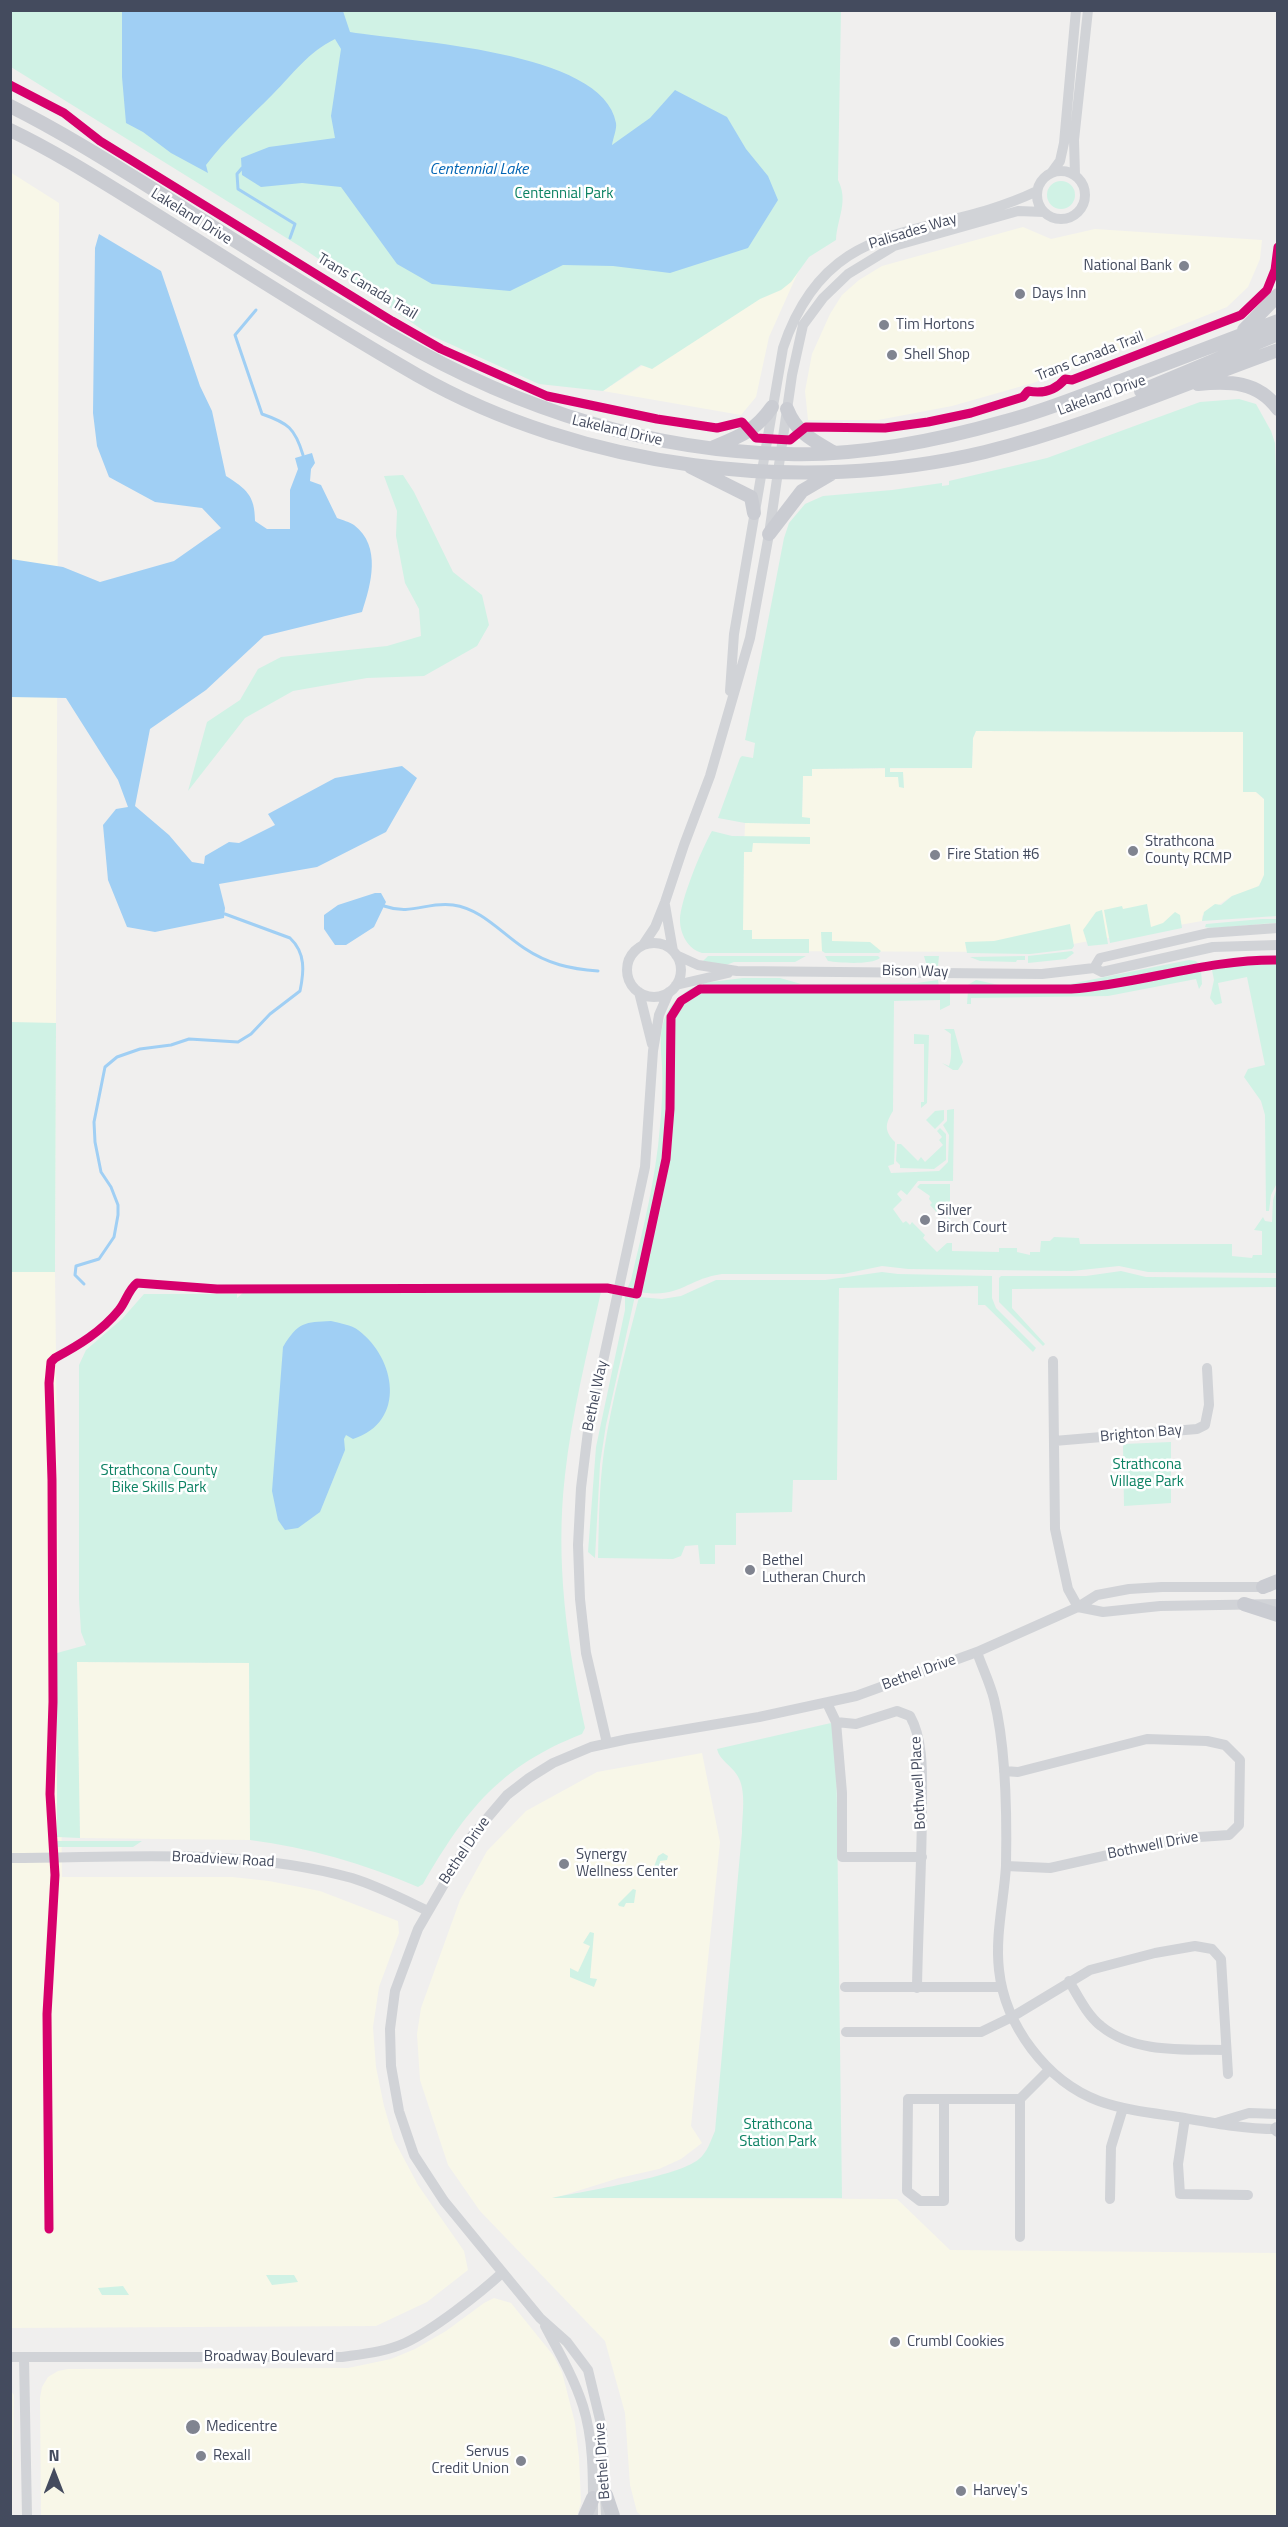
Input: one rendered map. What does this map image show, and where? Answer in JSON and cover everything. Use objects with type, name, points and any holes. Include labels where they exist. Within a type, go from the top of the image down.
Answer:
[{"type":"main road","name":"Lakeland Drive","points":[[10,106],[84,147],[394,338],[499,392],[543,409],[621,432],[712,447],[781,454],[835,453],[914,443],[1008,421],[1278,321]]},
{"type":"main road","name":"Lakeland Drive","points":[[10,130],[87,172],[345,332],[432,383],[501,414],[575,440],[681,462],[778,474],[911,466],[984,452],[1112,411],[1278,350]]},
{"type":"main road","points":[[1237,336],[1264,312],[1278,295]]},
{"type":"main road","points":[[1112,411],[1144,389],[1278,334]]},
{"type":"main road","points":[[1166,390],[1199,383],[1239,383],[1262,392],[1278,409]]},
{"type":"main road","points":[[712,447],[748,434],[762,422],[772,407]]},
{"type":"main road","points":[[787,409],[792,422],[800,432],[835,453]]},
{"type":"main road","points":[[681,462],[751,497],[754,513]]},
{"type":"main road","points":[[769,534],[802,490],[836,472]]},
{"type":"main road","points":[[1263,1587],[1278,1581]]},
{"type":"main road","points":[[1244,1604],[1278,1615]]},
{"type":"main road","points":[[585,2517],[599,2496],[613,2517]]},
{"type":"street","name":"Palisades Way","points":[[729,710],[734,634],[783,348],[793,320],[805,301],[840,260],[879,240],[1011,203],[1037,191],[1045,177],[1060,161],[1064,143],[1076,10]]},
{"type":"street","name":"Palisades Way","points":[[729,710],[750,638],[769,534],[792,375],[803,325],[823,298],[848,274],[894,246],[1018,211],[1044,212],[1056,219],[1063,219],[1070,218],[1082,208],[1085,202],[1084,186],[1075,175],[1074,140],[1088,10]]},
{"type":"street","points":[[1052,172],[1060,170],[1075,175]]},
{"type":"street","points":[[1037,191],[1037,199],[1044,212]]},
{"type":"street","points":[[665,902],[674,953],[680,967],[672,988],[657,996],[639,992],[630,981],[627,967],[632,954],[643,945],[655,927],[665,902],[711,776],[729,710]]},
{"type":"street","name":"Bison Way","points":[[1094,968],[1100,958],[1198,934],[1278,928]]},
{"type":"street","points":[[643,945],[659,943],[674,953]]},
{"type":"street","name":"Bison Way","points":[[674,953],[698,965],[737,971],[1042,974],[1094,968],[1102,972],[1213,947],[1278,945]]},
{"type":"street","name":"Bison Way","points":[[672,988],[737,971]]},
{"type":"street","name":"Bethel Way","points":[[607,1743],[586,1653],[580,1599],[578,1545],[581,1488],[588,1431],[645,1167],[653,1051],[659,1015],[672,988]]},
{"type":"street","name":"Bethel Way","points":[[639,992],[653,1051]]},
{"type":"street","points":[[1053,1361],[1055,1529],[1068,1589],[1078,1607],[1103,1612],[1160,1606],[1278,1604]]},
{"type":"street","name":"Brighton Bay","points":[[1054,1441],[1197,1429],[1205,1425],[1209,1405],[1207,1368]]},
{"type":"street","name":"Bethel Drive","points":[[593,2517],[599,2496],[602,2428],[588,2370],[567,2342],[540,2318],[502,2273],[444,2201],[414,2156],[399,2111],[391,2066],[390,2029],[395,1991],[412,1943],[472,1836],[507,1795],[553,1763],[607,1743],[759,1717],[856,1696],[977,1652],[1078,1607],[1097,1595],[1129,1589],[1278,1587]]},
{"type":"street","points":[[977,1652],[994,1698],[1004,1771],[1006,1866],[998,1946],[1002,1987],[1012,2017],[1027,2043],[1049,2070],[1097,2100],[1123,2108],[1213,2124],[1246,2129],[1277,2130]]},
{"type":"street","points":[[827,1703],[836,1722],[842,1793],[842,1857],[922,1857]]},
{"type":"street","name":"Bothwell Place","points":[[836,1722],[856,1724],[897,1711],[910,1716],[917,1735],[920,1761],[922,1857],[917,1988]]},
{"type":"street","name":"Bothwell Drive","points":[[1004,1771],[1018,1772],[1147,1739],[1207,1741],[1225,1745],[1240,1760],[1239,1825],[1229,1835],[1184,1838],[1050,1868],[1006,1866]]},
{"type":"street","name":"Broadview Road","points":[[10,1858],[244,1858],[285,1863],[352,1878],[385,1890],[428,1911]]},
{"type":"street","points":[[846,2032],[981,2032],[1012,2017],[1090,1970],[1155,1953],[1195,1946],[1212,1949],[1221,1959],[1223,1966],[1228,2074]]},
{"type":"street","points":[[1069,1981],[1101,2026],[1125,2041],[1160,2048],[1226,2050]]},
{"type":"street","points":[[845,1987],[1002,1987]]},
{"type":"street","points":[[1020,2237],[1020,2100],[1049,2070]]},
{"type":"street","points":[[944,2099],[944,2201],[920,2201],[907,2191],[908,2099],[944,2099],[1020,2100]]},
{"type":"street","points":[[1110,2199],[1111,2147],[1123,2108]]},
{"type":"street","points":[[1213,2124],[1249,2113],[1278,2114]]},
{"type":"street","points":[[1185,2118],[1178,2164],[1180,2194],[1248,2195]]},
{"type":"street","name":"Broadway Boulevard","points":[[10,2357],[342,2357],[377,2352],[405,2343],[489,2285],[502,2273]]},
{"type":"street","name":"Bethel Drive","points":[[540,2318],[572,2378],[584,2409],[599,2496],[606,2517]]},
{"type":"street","points":[[24,2358],[27,2517]]},
{"type":"shaded area","points":[[10,172],[59,203],[55,1272],[62,1877],[232,1877],[269,1881],[320,1891],[398,1921],[399,1933],[379,1987],[373,2027],[376,2067],[394,2140],[418,2185],[464,2251],[468,2270],[427,2302],[376,2326],[11,2328]]},
{"type":"shaded area","points":[[1023,227],[1051,239],[1095,229],[1262,240],[1260,259],[1248,287],[1227,307],[1075,368],[1033,383],[952,406],[878,420],[808,420],[805,391],[812,354],[830,314],[842,295],[859,280],[882,266]]},
{"type":"shaded area","points":[[803,261],[769,337],[756,397],[741,415],[603,391]]},
{"type":"shaded area","points":[[976,731],[1244,732],[1243,791],[1256,792],[1264,799],[1264,875],[1262,882],[1255,889],[1232,896],[1202,916],[1202,921],[1028,952],[741,951],[745,823],[810,824],[802,818],[803,776],[812,776],[812,769],[972,768],[973,738]]},
{"type":"shaded area","points":[[76,1662],[250,1663],[250,1840],[80,1838]]},
{"type":"shaded area","points":[[702,1753],[720,1842],[691,2126],[702,2143],[681,2159],[659,2169],[619,2178],[555,2198],[897,2199],[950,2250],[1277,2253],[1277,2516],[642,2516],[637,2512],[630,2485],[625,2413],[605,2341],[480,2211],[448,2165],[420,2080],[417,2034],[421,2008],[460,1900],[487,1851],[526,1811],[597,1772]]},
{"type":"shaded area","points":[[494,2298],[511,2303],[553,2355],[562,2372],[575,2423],[579,2457],[581,2503],[577,2516],[41,2516],[40,2398],[42,2387],[48,2377],[58,2371],[68,2369],[348,2368],[391,2359],[415,2349]]},
{"type":"shaded area","points":[[11,2391],[14,2395],[12,2516],[10,2516]]},
{"type":"green space","name":"Centennial Park","points":[[11,11],[841,11],[838,180],[842,203],[836,240],[809,257],[791,282],[781,290],[760,299],[652,369],[641,365],[603,391],[539,384],[430,335],[301,247],[11,67]]},
{"type":"green space","points":[[1061,181],[1071,185],[1075,195],[1071,205],[1061,209],[1051,205],[1047,195],[1051,185]]},
{"type":"green space","points":[[1239,399],[1256,404],[1275,443],[1278,530],[1277,916],[1202,921],[1204,912],[1215,904],[1221,905],[1232,896],[1259,886],[1264,875],[1264,799],[1256,792],[1243,792],[1243,732],[976,731],[973,738],[972,768],[890,768],[890,772],[903,772],[904,788],[899,787],[898,777],[885,777],[885,768],[812,769],[812,776],[803,776],[802,817],[810,818],[810,824],[745,823],[718,818],[740,758],[742,756],[753,758],[755,743],[745,740],[784,538],[789,523],[805,504],[823,496],[942,483],[942,486],[949,485],[949,481],[1047,458],[1200,402]]},
{"type":"green space","points":[[403,475],[414,492],[453,572],[482,595],[489,625],[477,646],[424,676],[367,678],[293,691],[245,718],[188,791],[207,722],[240,700],[258,669],[281,657],[387,646],[421,636],[419,609],[405,583],[396,536],[397,511],[384,476]]},
{"type":"green space","points":[[712,831],[732,836],[810,837],[810,844],[753,843],[752,852],[744,852],[743,930],[752,930],[752,939],[809,939],[809,953],[702,953],[689,944],[681,930],[681,911],[692,875]]},
{"type":"green space","points":[[1147,904],[1151,927],[1163,923],[1175,912],[1180,915],[1182,928],[1110,943],[1104,910]]},
{"type":"green space","points":[[1102,910],[1108,944],[1088,946],[1083,930],[1096,912]]},
{"type":"green space","points":[[1277,919],[1277,923],[1205,927],[1206,924]]},
{"type":"green space","points":[[1070,924],[1074,946],[1072,949],[1030,954],[967,953],[965,942],[994,941]]},
{"type":"green space","points":[[821,932],[832,932],[832,941],[870,942],[881,951],[879,953],[825,953],[822,951]]},
{"type":"green space","points":[[1072,951],[1074,953],[1066,959],[1028,963],[1028,956]]},
{"type":"green space","points":[[708,956],[806,956],[795,962],[734,962],[726,965],[703,961]]},
{"type":"green space","points":[[825,956],[878,956],[880,958],[870,962],[847,963],[828,961]]},
{"type":"green space","points":[[924,956],[939,956],[938,966],[926,963]]},
{"type":"green space","points":[[1025,956],[1025,960],[1016,962],[980,961],[970,957]]},
{"type":"green space","points":[[1189,960],[1196,961],[1200,966],[1111,984],[1060,988],[1023,986],[1070,984]]},
{"type":"green space","points":[[1243,961],[1277,961],[1278,1181],[1271,1195],[1269,1211],[1266,1211],[1265,1115],[1261,1101],[1244,1077],[1248,1069],[1265,1065],[1247,977],[1218,983],[1222,1003],[1215,1005],[1210,998],[1214,980],[1212,970],[1218,966]]},
{"type":"green space","points":[[1201,970],[1202,984],[1199,989],[1196,979],[1108,996],[971,998],[971,1004],[967,1004],[968,990],[1092,988]]},
{"type":"green space","points":[[743,978],[780,978],[801,984],[917,983],[938,980],[939,987],[706,987],[703,985],[703,983]]},
{"type":"green space","points":[[976,980],[1012,986],[1012,987],[966,986]]},
{"type":"green space","points":[[698,985],[699,989],[677,1004],[670,1018],[669,1112],[663,1168],[636,1291],[627,1289],[644,1223],[658,1145],[662,1096],[662,1026],[673,1003]]},
{"type":"green space","points":[[705,990],[950,990],[950,1005],[940,1010],[940,1000],[894,1001],[893,1111],[887,1127],[887,1131],[895,1142],[894,1164],[888,1166],[891,1173],[939,1171],[948,1162],[949,1135],[943,1125],[947,1121],[947,1110],[954,1109],[953,1181],[918,1181],[907,1195],[901,1190],[897,1194],[902,1200],[893,1209],[903,1223],[906,1221],[910,1225],[912,1222],[937,1252],[947,1243],[952,1243],[952,1251],[999,1252],[999,1248],[1017,1248],[1017,1252],[1030,1255],[1030,1252],[1040,1252],[1041,1241],[1050,1241],[1054,1237],[1079,1238],[1080,1244],[1232,1244],[1232,1256],[1252,1258],[1253,1255],[1262,1255],[1262,1231],[1254,1230],[1263,1217],[1265,1221],[1272,1222],[1273,1200],[1277,1187],[1277,1273],[1148,1272],[1119,1266],[1072,1271],[908,1269],[882,1266],[844,1274],[722,1274],[710,1276],[665,1293],[639,1292],[661,1197],[668,1153],[672,1103],[672,1016],[683,1001]]},
{"type":"green space","points":[[11,1022],[56,1023],[55,1272],[11,1272]]},
{"type":"green space","points":[[944,1029],[954,1029],[963,1062],[958,1070],[953,1070],[942,1063],[949,1066],[951,1054],[951,1034]]},
{"type":"green space","points":[[914,1034],[929,1035],[927,1103],[921,1108],[921,1102],[924,1102],[924,1044],[914,1044]]},
{"type":"green space","points":[[944,1110],[944,1120],[935,1129],[926,1120],[935,1111]]},
{"type":"green space","points":[[940,1128],[946,1134],[946,1160],[934,1169],[900,1168],[896,1161],[897,1144],[901,1144],[918,1161],[921,1157],[925,1162],[943,1145],[939,1140],[942,1137],[937,1131]]},
{"type":"green space","points":[[920,1184],[950,1184],[950,1220],[945,1215],[942,1218],[930,1205],[932,1203],[930,1196],[917,1187]]},
{"type":"green space","points":[[1121,1271],[1146,1277],[1277,1278],[1277,1287],[1012,1289],[1012,1308],[1045,1344],[1043,1346],[999,1302],[999,1278],[1001,1276],[1086,1276]]},
{"type":"green space","points":[[882,1272],[992,1276],[992,1298],[996,1308],[1036,1348],[1033,1352],[985,1305],[978,1305],[978,1286],[839,1288],[837,1480],[793,1480],[792,1512],[736,1513],[736,1545],[715,1545],[715,1564],[700,1564],[698,1545],[685,1546],[681,1556],[673,1559],[598,1558],[604,1451],[615,1393],[639,1297],[662,1299],[681,1296],[716,1280],[825,1280]]},
{"type":"green space","name":"Strathcona County Bike Skills Park","points":[[244,1292],[601,1292],[580,1383],[562,1507],[564,1603],[585,1728],[582,1734],[529,1761],[488,1793],[454,1834],[423,1884],[418,1887],[336,1858],[293,1847],[250,1840],[249,1663],[77,1662],[80,1838],[57,1837],[57,1653],[86,1645],[81,1632],[79,1599],[79,1365],[86,1350],[122,1319],[144,1294],[237,1294],[237,1298]]},
{"type":"green space","points":[[625,1295],[635,1296],[606,1425],[600,1464],[595,1558],[588,1552],[596,1447],[625,1310]]},
{"type":"green space","name":"Strathcona Village Park","points":[[1171,1442],[1171,1503],[1124,1506],[1123,1444]]},
{"type":"green space","name":"Strathcona Station Park","points":[[831,1723],[836,1736],[842,2198],[552,2198],[630,2183],[672,2172],[688,2166],[707,2150],[715,2131],[743,1810],[740,1781],[717,1749]]},
{"type":"green space","points":[[57,1841],[142,1841],[133,1847],[58,1847]]},
{"type":"green space","points":[[663,1853],[668,1856],[667,1860],[660,1861],[659,1872],[652,1872],[658,1856]]},
{"type":"green space","points":[[633,1889],[636,1890],[634,1903],[626,1903],[624,1907],[619,1906],[618,1904]]},
{"type":"green space","points":[[590,1932],[594,1933],[590,1978],[597,1979],[594,1987],[570,1977],[570,1968],[578,1972],[590,1946],[583,1943]]},
{"type":"green space","points":[[266,2275],[294,2275],[298,2282],[272,2285]]},
{"type":"green space","points":[[123,2286],[129,2295],[102,2295],[98,2288]]},
{"type":"water","name":"Centennial Lake","points":[[122,11],[343,11],[350,32],[456,46],[542,65],[578,79],[604,99],[616,123],[612,145],[650,118],[675,90],[727,117],[746,149],[768,176],[778,200],[748,248],[670,273],[613,266],[563,265],[510,291],[432,284],[397,264],[341,187],[302,183],[261,187],[242,175],[241,158],[269,147],[335,138],[331,116],[341,49],[335,39],[301,64],[230,137],[206,165],[208,173],[171,153],[143,132],[126,123],[122,77]]},
{"type":"water","points":[[99,234],[161,271],[200,386],[212,411],[226,476],[248,494],[255,512],[255,521],[267,529],[290,529],[290,490],[298,469],[295,458],[312,453],[315,463],[311,469],[310,481],[321,485],[337,518],[352,524],[363,534],[368,544],[372,566],[362,612],[264,636],[206,690],[150,729],[135,806],[169,835],[192,862],[204,864],[205,856],[229,842],[239,843],[275,825],[268,814],[335,778],[402,766],[417,778],[386,832],[317,867],[219,884],[225,908],[224,918],[155,932],[127,927],[108,880],[103,825],[116,809],[128,807],[118,780],[66,698],[11,697],[11,559],[63,567],[100,582],[174,561],[221,528],[202,508],[155,502],[109,477],[97,446],[93,413],[95,248]]},
{"type":"water","points":[[381,893],[386,902],[374,927],[346,945],[335,945],[324,929],[324,915],[338,905]]},
{"type":"water","points":[[331,1321],[349,1325],[358,1330],[381,1356],[390,1389],[388,1404],[382,1419],[370,1431],[353,1439],[346,1435],[345,1450],[320,1512],[298,1528],[285,1530],[278,1520],[272,1491],[283,1347],[293,1333],[303,1325]]},
{"type":"waterway","points":[[242,168],[237,174],[238,189],[295,224],[290,238]]},
{"type":"waterway","points":[[256,310],[235,335],[262,414],[278,420],[289,428],[297,438],[303,455]]},
{"type":"waterway","points":[[384,906],[403,910],[444,904],[463,907],[482,916],[524,948],[542,958],[569,967],[598,971]]},
{"type":"waterway","points":[[84,1284],[75,1275],[76,1266],[99,1259],[114,1237],[118,1215],[118,1205],[111,1187],[101,1172],[95,1142],[94,1122],[105,1067],[117,1057],[140,1049],[171,1045],[189,1039],[238,1042],[251,1034],[270,1014],[300,991],[303,970],[301,956],[290,938],[225,914]]},
{"type":"cycle path","name":"Trans Canada Trail","points":[[10,85],[64,113],[100,141],[441,349],[547,396],[657,419],[717,428],[742,422],[756,438],[790,440],[806,427],[885,428],[928,422],[971,413],[1023,397],[1028,391],[1048,391],[1065,379],[1072,380],[1241,315],[1267,290],[1275,270],[1278,247]]},
{"type":"cycle path","points":[[49,2229],[47,2014],[55,1875],[50,1794],[53,1702],[49,1383],[51,1362],[105,1325],[119,1310],[137,1283],[217,1289],[607,1288],[637,1294],[666,1159],[670,1109],[671,1017],[681,1001],[700,989],[1071,989],[1226,963],[1278,960]]},
{"type":"place","name":"National Bank","points":[[1184,266]]},
{"type":"place","name":"Days Inn","points":[[1020,294]]},
{"type":"place","name":"Tim Hortons","points":[[884,325]]},
{"type":"place","name":"Shell Shop","points":[[892,355]]},
{"type":"place","name":"Strathcona County RCMP","points":[[1133,851]]},
{"type":"place","name":"Fire Station #6","points":[[935,855]]},
{"type":"place","name":"Silver Birch Court","points":[[925,1220]]},
{"type":"place","name":"Bethel Lutheran Church","points":[[750,1570]]},
{"type":"place","name":"Synergy Wellness Center","points":[[564,1864]]},
{"type":"place","name":"Crumbl Cookies","points":[[895,2342]]},
{"type":"place","name":"Medicentre","points":[[193,2427]]},
{"type":"place","name":"Rexall","points":[[201,2456]]},
{"type":"place","name":"Servus Credit Union","points":[[521,2461]]},
{"type":"place","name":"Harvey's","points":[[961,2491]]}]
